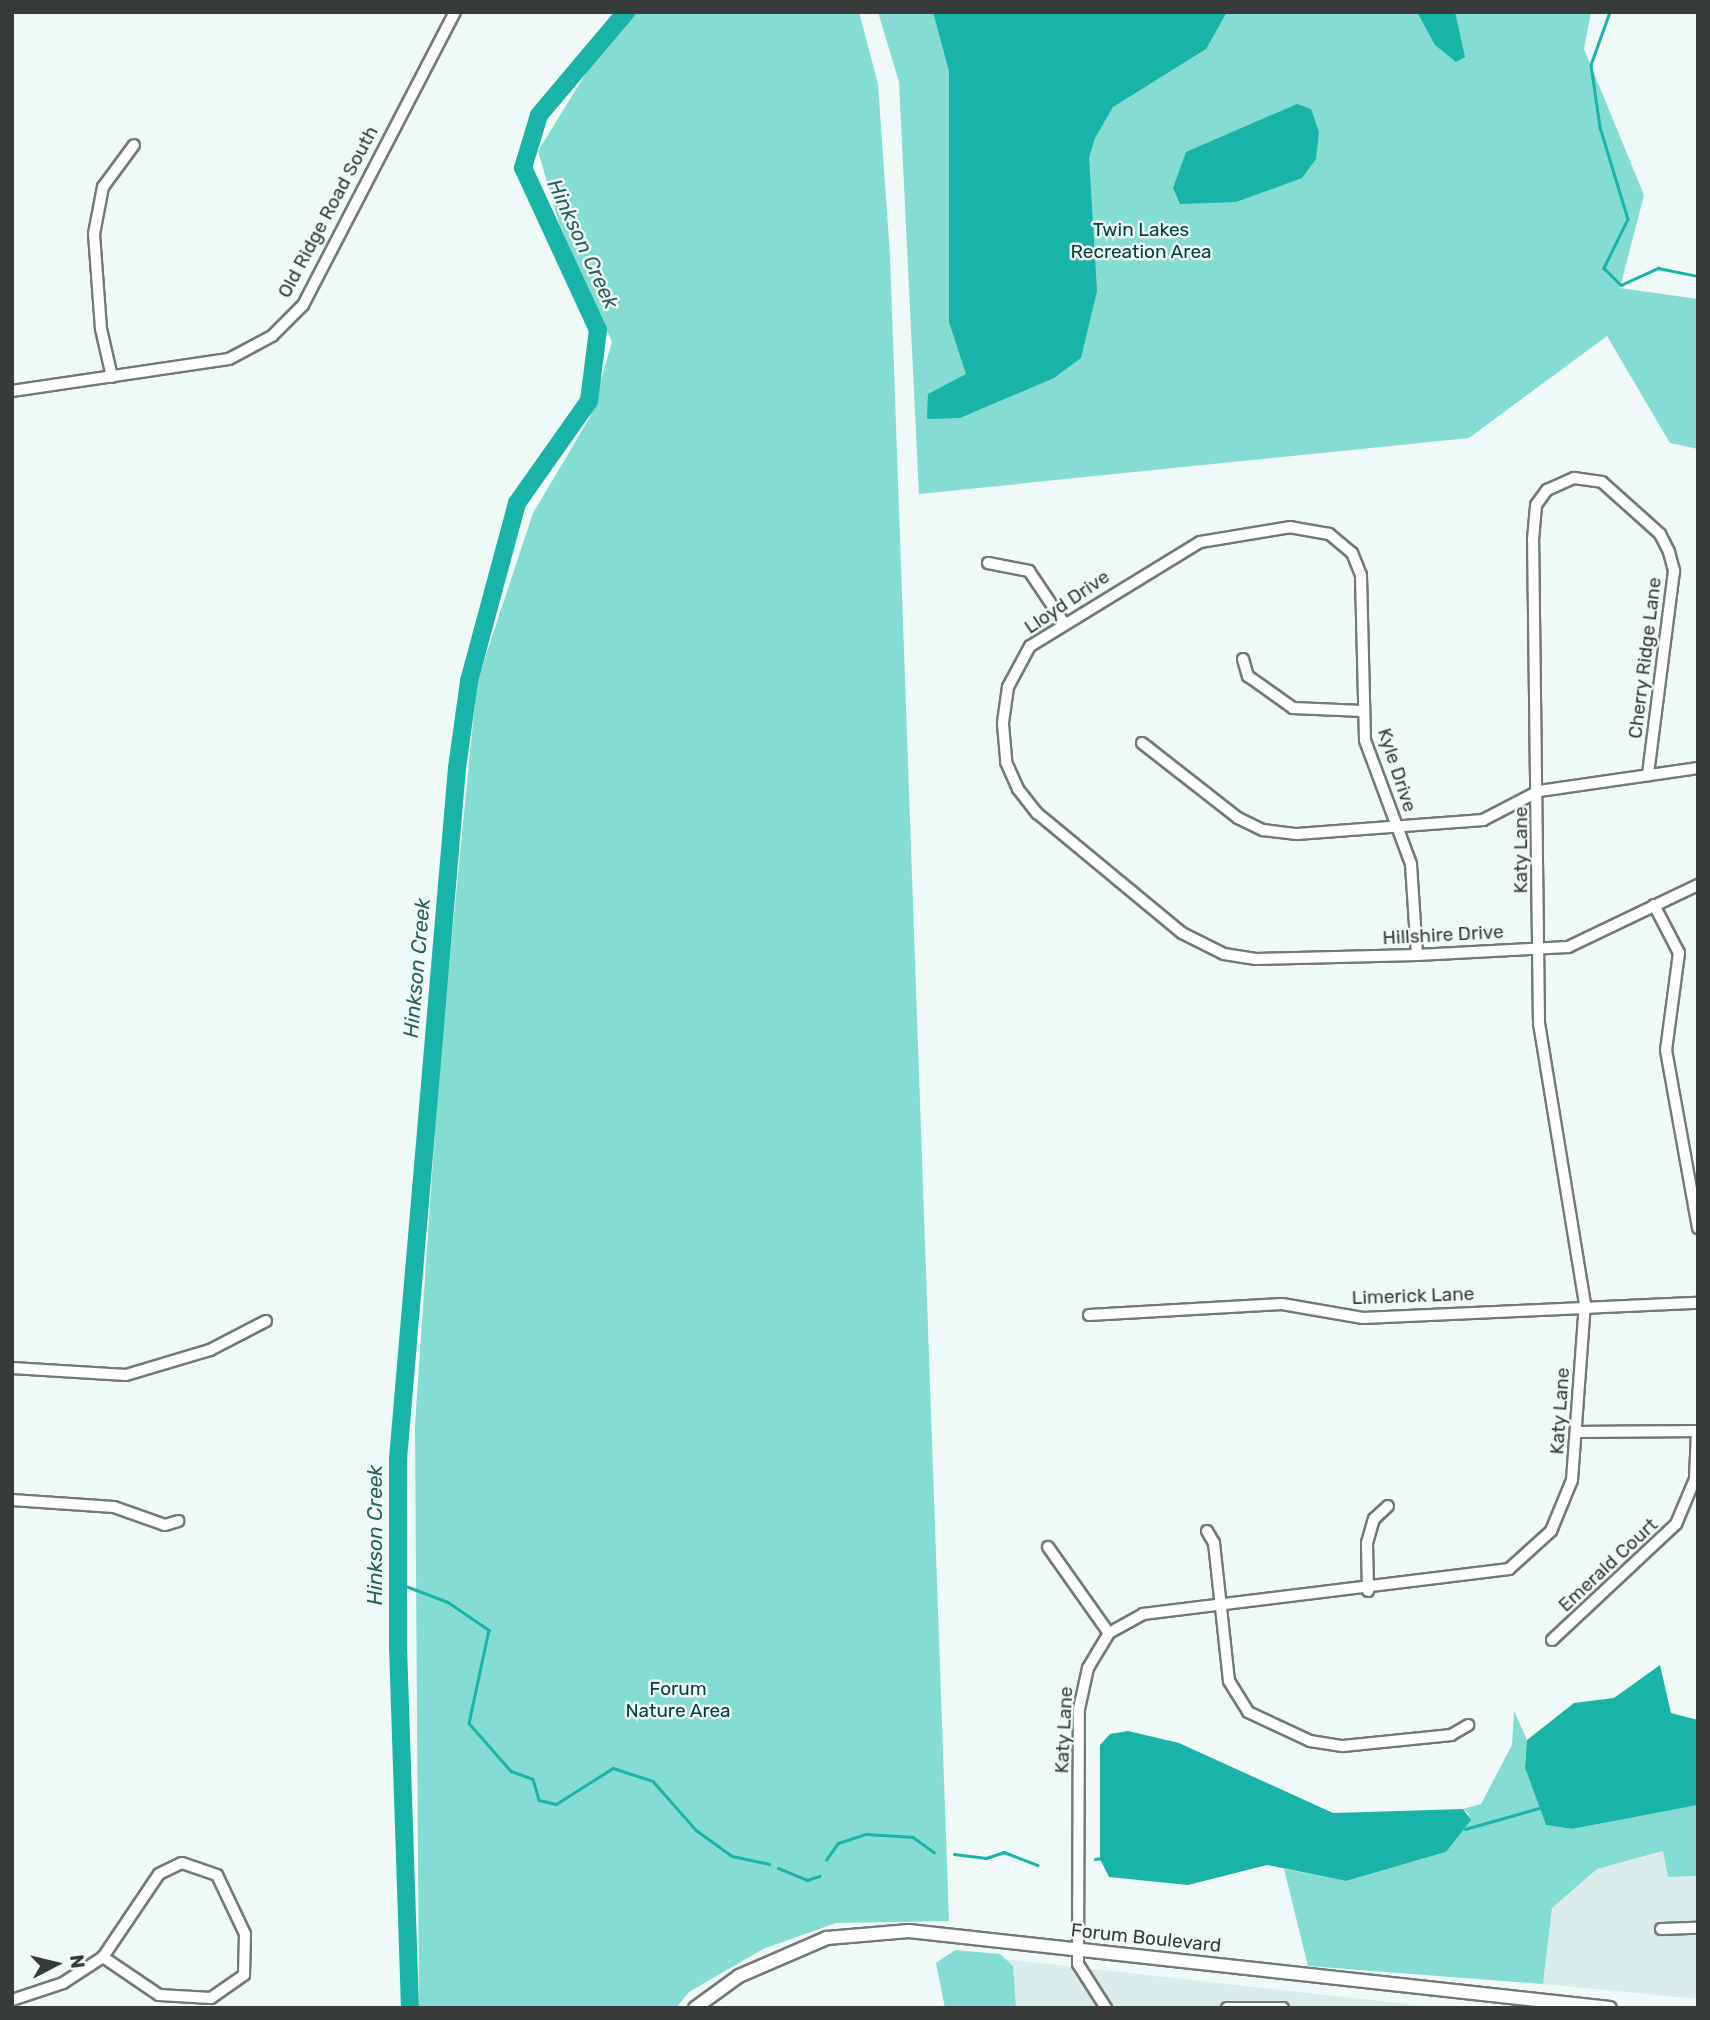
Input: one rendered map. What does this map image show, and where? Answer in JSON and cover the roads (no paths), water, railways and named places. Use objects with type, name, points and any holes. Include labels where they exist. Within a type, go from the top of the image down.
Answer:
[{"type":"street","name":"Old Ridge Road South","points":[[12,391],[111,377],[253,351],[303,304],[455,12]]},
{"type":"street","points":[[111,377],[94,278],[94,234],[103,187],[134,145]]},
{"type":"street","name":"Cherry Ridge Lane","points":[[1536,505],[1558,483],[1592,477],[1660,534],[1669,552],[1674,571],[1648,775]]},
{"type":"street","name":"Katy Lane","points":[[1106,2008],[1080,1976],[1077,1950],[1081,1688],[1109,1633],[1143,1614],[1368,1591],[1485,1575],[1527,1558],[1562,1511],[1578,1432],[1585,1304],[1539,1024],[1536,505]]},
{"type":"street","name":"Lloyd Drive","points":[[1224,954],[1182,933],[1037,813],[1018,789],[1006,762],[1008,687],[1030,646],[1181,550],[1221,536],[1307,528],[1329,534],[1352,553]]},
{"type":"street","name":"Kyle Drive","points":[[1352,553],[1364,596],[1365,740],[1398,826],[1415,883],[1418,954]]},
{"type":"street","points":[[988,563],[1029,571],[1064,622]]},
{"type":"street","points":[[1243,659],[1248,676],[1293,708],[1363,711]]},
{"type":"street","points":[[1142,743],[1238,818],[1263,830],[1398,826],[1483,820],[1539,791],[1698,768]]},
{"type":"street","name":"Hillshire Drive","points":[[1224,954],[1256,959],[1538,948],[1594,939],[1654,905],[1698,885]]},
{"type":"street","points":[[1654,905],[1679,953],[1666,1050],[1698,1228]]},
{"type":"street","name":"Limerick Lane","points":[[1089,1315],[1282,1304],[1363,1318],[1585,1304],[1698,1303]]},
{"type":"street","points":[[12,1368],[126,1375],[210,1350],[266,1321]]},
{"type":"street","points":[[1578,1432],[1697,1431]]},
{"type":"street","name":"Emerald Court","points":[[1552,1640],[1676,1524],[1695,1479],[1697,1431]]},
{"type":"street","points":[[12,1500],[114,1507],[165,1525],[178,1521]]},
{"type":"street","points":[[1368,1591],[1367,1543],[1374,1519],[1388,1506]]},
{"type":"street","points":[[1206,1531],[1214,1543],[1229,1681],[1248,1712],[1310,1741],[1343,1746],[1451,1735],[1468,1726]]},
{"type":"street","points":[[1048,1547],[1109,1633]]},
{"type":"street","points":[[12,2000],[63,1983],[103,1956],[159,1874],[183,1864],[203,1866],[227,1890],[248,1961],[234,1987],[211,1998],[181,1998],[159,1995],[103,1956]]},
{"type":"street","points":[[1661,1929],[1698,1928]]},
{"type":"street","name":"Forum Boulevard","points":[[695,2008],[739,1976],[827,1938],[909,1931],[1610,2008]]},
{"type":"street","points":[[1227,2008],[1283,2008]]},
{"type":"waterway","name":"Hinkson Creek","points":[[410,2008],[398,1649],[398,1459],[457,768],[469,681],[517,503],[589,401],[598,330],[523,168],[539,115],[626,12]]},
{"type":"waterway","points":[[1610,12],[1591,65],[1600,127],[1628,219],[1604,268],[1621,285],[1658,268],[1698,276]]},
{"type":"waterway","points":[[398,1583],[448,1602],[489,1630],[469,1723],[511,1771],[533,1779],[539,1800],[556,1804],[613,1768],[653,1781],[696,1830],[732,1856],[769,1864]]},
{"type":"waterway","points":[[1465,1829],[1539,1808]]},
{"type":"waterway","points":[[826,1860],[838,1843],[866,1834],[913,1837],[934,1852]]},
{"type":"waterway","points":[[954,1854],[986,1858],[1004,1852],[1038,1865]]},
{"type":"waterway","points":[[1095,1859],[1103,1858]]},
{"type":"waterway","points":[[778,1868],[807,1880],[819,1876]]},
{"type":"park label","name":"Twin Lakes Recreation Area","points":[[1141,241]]},
{"type":"park label","name":"Forum Nature Area","points":[[678,1700]]}]
